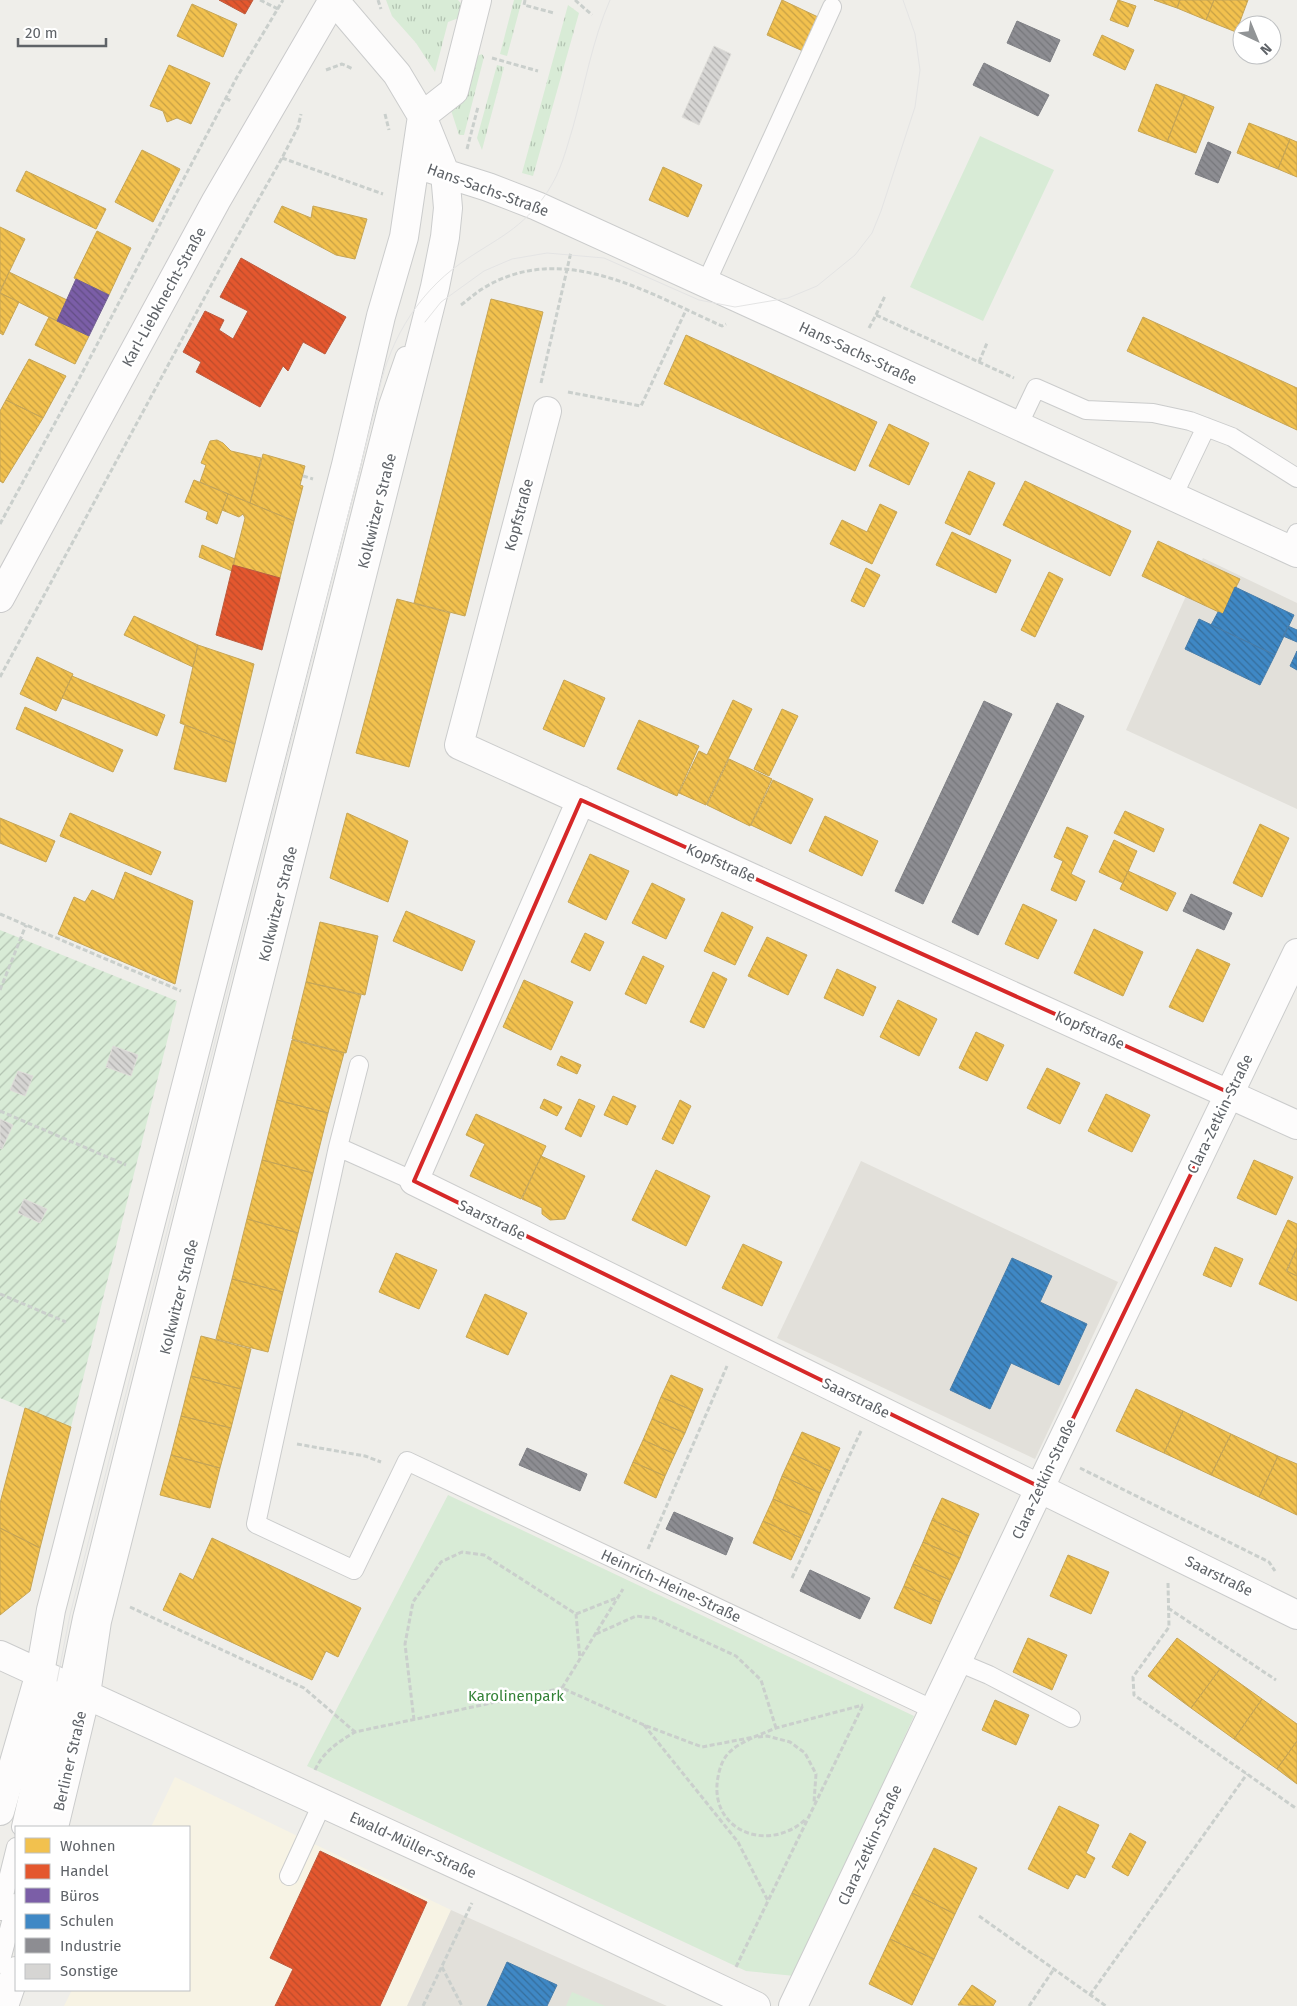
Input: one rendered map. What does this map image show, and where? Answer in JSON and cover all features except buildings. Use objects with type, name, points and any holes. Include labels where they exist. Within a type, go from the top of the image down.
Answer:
[{"type":"street","name":"Kolkwitzer Straße","points":[[63,1683],[97,1622],[445,238],[448,208],[445,173],[422,116],[397,74],[334,0]]},
{"type":"street","name":"Karl-Liebknecht-Straße","points":[[0,598],[216,202],[334,0]]},
{"type":"street","points":[[0,1811],[63,1683],[51,1610],[343,475],[381,316],[404,237],[422,116],[454,91],[477,0]]},
{"type":"street","name":"Hans-Sachs-Straße","points":[[416,164],[505,192],[1173,496],[1294,545]]},
{"type":"street","name":"Kopfstraße","points":[[553,401],[459,745],[1297,1124]]},
{"type":"street","points":[[414,1181],[581,800]]},
{"type":"street","name":"Clara-Zetkin-Straße","points":[[793,2006],[1297,953]]},
{"type":"street","name":"Saarstraße","points":[[414,1181],[1297,1615]]},
{"type":"street","name":"Ewald-Müller-Straße","points":[[0,1655],[484,1878],[756,2006]]},
{"type":"street","name":"Berliner Straße","points":[[54,1826],[63,1683]]},
{"type":"street","points":[[4,2006],[15,1974]]},
{"type":"lane","points":[[706,283],[832,8]]},
{"type":"lane","points":[[1018,426],[1036,388],[1086,410],[1153,413],[1190,421],[1232,437],[1297,478]]},
{"type":"lane","points":[[1173,496],[1206,427]]},
{"type":"lane","points":[[275,1440],[338,1147],[359,1065]]},
{"type":"lane","name":"Saarstraße","points":[[338,1147],[414,1181]]},
{"type":"lane","name":"Heinrich-Heine-Straße","points":[[275,1440],[256,1524],[354,1570],[407,1461],[934,1710]]},
{"type":"lane","points":[[958,1662],[989,1675],[1071,1718]]},
{"type":"lane","points":[[21,1826],[41,1738],[63,1683]]},
{"type":"lane","points":[[35,1826],[63,1683]]},
{"type":"lane","points":[[289,1876],[312,1799]]},
{"type":"lane","points":[[0,1911],[15,1851]]},
{"type":"lane","points":[[0,1964],[15,1907]]},
{"type":"path","points":[[260,0],[278,9]]},
{"type":"path","points":[[0,524],[80,378],[226,98],[283,0]]},
{"type":"path","points":[[525,0],[524,5],[554,13]]},
{"type":"path","points":[[575,0],[592,15]]},
{"type":"path","points":[[491,58],[538,71]]},
{"type":"path","points":[[226,98],[232,102]]},
{"type":"path","points":[[0,677],[235,241],[282,158],[298,127],[302,111]]},
{"type":"path","points":[[282,158],[385,195]]},
{"type":"path","points":[[580,226],[567,268],[540,387],[553,401],[641,406],[686,310]]},
{"type":"path","points":[[457,308],[482,288],[512,275],[540,269],[567,268],[612,277],[722,326],[732,321]]},
{"type":"path","points":[[876,315],[885,296]]},
{"type":"path","points":[[979,362],[987,343]]},
{"type":"path","points":[[302,476],[313,479]]},
{"type":"path","points":[[0,914],[187,994]]},
{"type":"path","points":[[0,990],[26,925]]},
{"type":"path","points":[[0,1111],[126,1165]]},
{"type":"path","points":[[0,1294],[66,1322]]},
{"type":"path","points":[[562,1688],[636,1570],[738,1340]]},
{"type":"path","points":[[792,1578],[873,1406]]},
{"type":"path","points":[[275,1440],[370,1458]]},
{"type":"path","points":[[1055,1456],[1269,1562],[1279,1577]]},
{"type":"path","points":[[1167,1550],[1169,1627],[1133,1677],[1134,1695],[1297,1809]]},
{"type":"path","points":[[414,1720],[405,1644],[413,1602],[441,1562],[462,1552],[484,1555],[576,1614]]},
{"type":"path","points":[[576,1614],[619,1597]]},
{"type":"path","points":[[125,1604],[304,1688],[355,1732]]},
{"type":"path","points":[[1168,1608],[1276,1680]]},
{"type":"path","points":[[576,1614],[580,1660]]},
{"type":"path","points":[[596,1634],[636,1616],[654,1618],[736,1656],[761,1680],[776,1728]]},
{"type":"path","points":[[724,1991],[874,1682]]},
{"type":"path","points":[[312,1799],[318,1762],[335,1744],[355,1732],[562,1688],[644,1725],[702,1748],[767,1736],[790,1742],[805,1753],[816,1774],[813,1805]]},
{"type":"path","points":[[808,1818],[797,1827],[781,1835],[760,1837],[740,1830],[724,1815],[718,1803],[716,1789],[721,1765],[732,1750],[754,1737],[776,1728],[863,1705]]},
{"type":"path","points":[[644,1725],[738,1842],[768,1902]]},
{"type":"path","points":[[1090,1995],[1247,1774]]},
{"type":"path","points":[[422,2006],[484,1878]]},
{"type":"path","points":[[979,1916],[1106,2006]]},
{"type":"path","points":[[442,1967],[462,2006]]},
{"type":"path","points":[[1029,2006],[1054,1969]]},
{"type":"highlighted area","points":[[581,800],[1230,1093],[1040,1487],[414,1181]]},
{"type":"shaded area","points":[[1203,558],[1297,603],[1297,809],[1126,730]]},
{"type":"shaded area","points":[[861,1161],[1118,1282],[1035,1459],[777,1338]]},
{"type":"shaded area","points":[[175,1777],[451,1910],[407,2006],[64,2006],[72,1991],[190,1991],[190,1826],[151,1826]]},
{"type":"shaded area","points":[[451,1910],[667,2006],[407,2006]]},
{"type":"green space","points":[[386,0],[458,0],[465,8],[464,16],[448,22],[435,72],[416,43],[392,16]]},
{"type":"green space","points":[[514,0],[522,0],[507,56],[500,54]]},
{"type":"green space","points":[[568,5],[579,13],[533,176],[522,173]]},
{"type":"green space","points":[[482,54],[484,57],[464,135],[459,135],[451,110],[472,58]]},
{"type":"green space","points":[[497,65],[504,67],[482,150],[477,138]]},
{"type":"green space","points":[[980,136],[1054,170],[983,321],[910,287]]},
{"type":"green space","points":[[0,930],[177,1001],[71,1427],[0,1398]]},
{"type":"green space","name":"Karolinenpark","points":[[448,1495],[914,1716],[795,1976],[746,1971],[307,1766]]},
{"type":"green space","points":[[572,1992],[605,2006],[566,2006]]},
{"type":"tram line","points":[[57,1681],[70,1615],[387,361],[405,324],[430,290],[461,263],[519,224],[548,191],[560,168],[594,47],[610,0]]},
{"type":"tram line","points":[[425,322],[441,302],[484,271],[512,259],[547,253],[604,258],[699,300],[735,307],[788,298],[817,286],[855,255],[872,233],[915,107],[920,70],[915,34],[903,0]]}]
